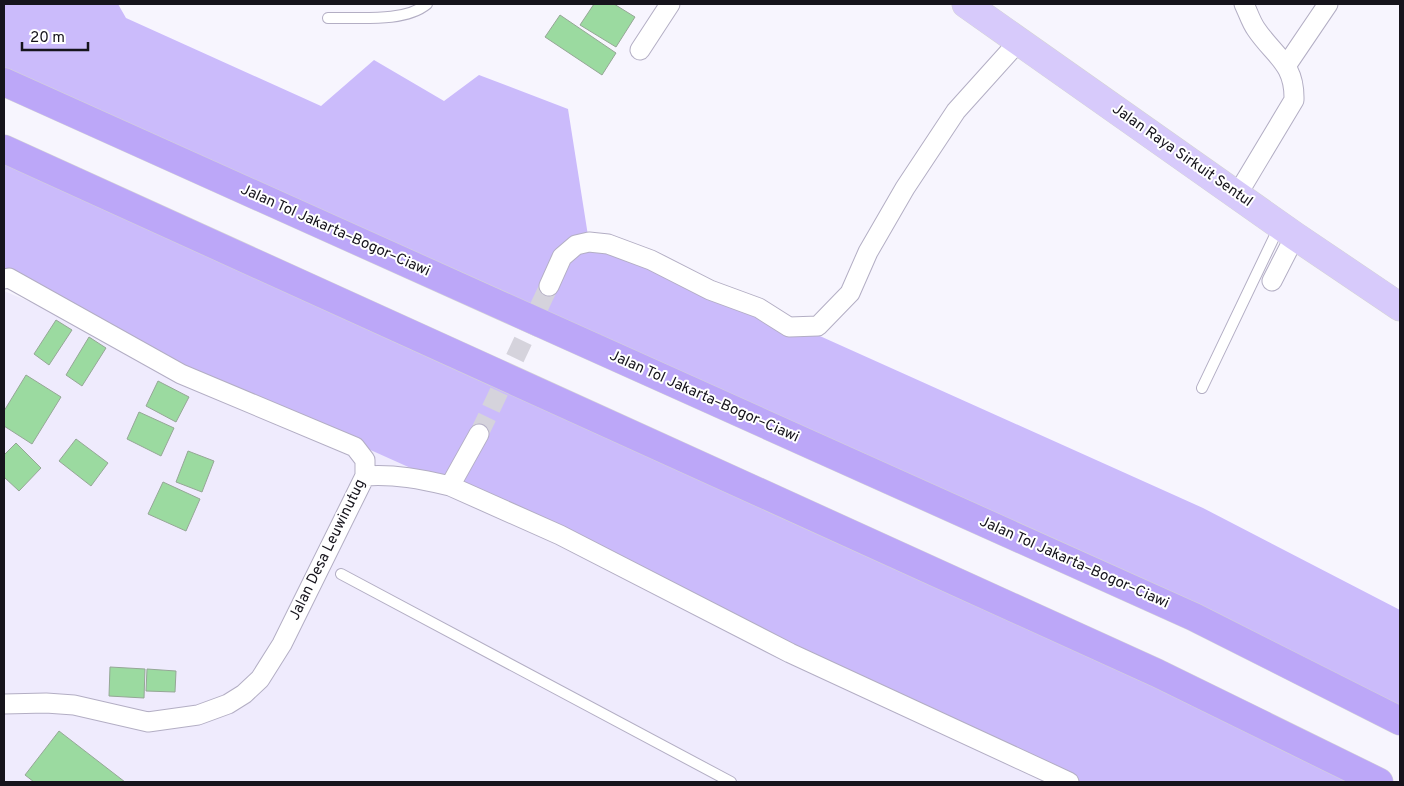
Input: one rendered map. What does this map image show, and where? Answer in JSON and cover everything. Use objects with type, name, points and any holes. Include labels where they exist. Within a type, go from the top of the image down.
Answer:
[{"type":"highway","name":"Jalan Tol Jakarta–Bogor–Ciawi","points":[[4,82],[1194,617],[1400,721]]},
{"type":"highway","points":[[4,149],[1148,670],[1379,782]]},
{"type":"main road","name":"Jalan Raya Sirkuit Sentul","points":[[966,4],[1400,307]]},
{"type":"street","points":[[640,50],[670,4]]},
{"type":"street","points":[[1237,195],[1294,100],[1295,82],[1286,66],[1256,29],[1244,4]]},
{"type":"street","points":[[1286,66],[1328,4]]},
{"type":"street","points":[[549,286],[562,257],[576,245],[589,242],[608,244],[651,260],[710,290],[759,308],[789,326],[802,328],[818,326],[850,293],[868,252],[905,188],[956,112],[1019,41]]},
{"type":"street","points":[[1272,281],[1288,230]]},
{"type":"street","name":"Jalan Desa Leuwinutug","points":[[4,704],[46,703],[74,705],[148,722],[198,715],[228,704],[244,694],[260,678],[282,644],[365,476],[365,460],[355,447],[180,374],[5,281]]},
{"type":"street","points":[[450,486],[479,434]]},
{"type":"street","points":[[365,476],[389,474],[450,486],[560,535],[790,653],[1069,782]]},
{"type":"lane","points":[[328,18],[405,16],[420,10],[427,4]]},
{"type":"lane","points":[[1202,388],[1288,230]]},
{"type":"lane","points":[[342,574],[731,782]]},
{"type":"shaded area","points":[[4,4],[118,4],[126,18],[321,106],[374,60],[444,101],[479,75],[568,109],[589,242],[802,328],[1203,508],[1400,610],[1400,721],[4,82]]},
{"type":"shaded area","points":[[4,149],[1372,782],[1055,782],[560,535],[150,351],[4,279]]},
{"type":"shaded area","points":[[4,291],[379,446],[1057,782],[4,782]]},
{"type":"building","points":[[594,4],[614,4],[635,17],[616,47],[580,25]]},
{"type":"building","points":[[560,15],[616,53],[602,75],[545,37]]},
{"type":"building","points":[[56,320],[72,330],[49,365],[34,354]]},
{"type":"building","points":[[89,337],[106,348],[82,386],[66,375]]},
{"type":"building","points":[[26,375],[61,397],[32,444],[4,426],[4,411]]},
{"type":"building","points":[[158,381],[189,397],[176,422],[146,406]]},
{"type":"building","points":[[139,412],[174,428],[161,456],[127,439]]},
{"type":"building","points":[[76,439],[108,463],[91,486],[59,461]]},
{"type":"building","points":[[16,443],[41,468],[19,491],[4,477],[4,455]]},
{"type":"building","points":[[188,451],[214,461],[202,492],[176,482]]},
{"type":"building","points":[[163,482],[200,499],[186,531],[148,514]]},
{"type":"building","points":[[110,667],[145,669],[144,698],[109,696]]},
{"type":"building","points":[[147,669],[176,671],[175,692],[146,691]]},
{"type":"building","points":[[59,731],[125,782],[34,782],[25,775]]},
{"type":"tunnel","points":[[479,434],[549,286]]}]
